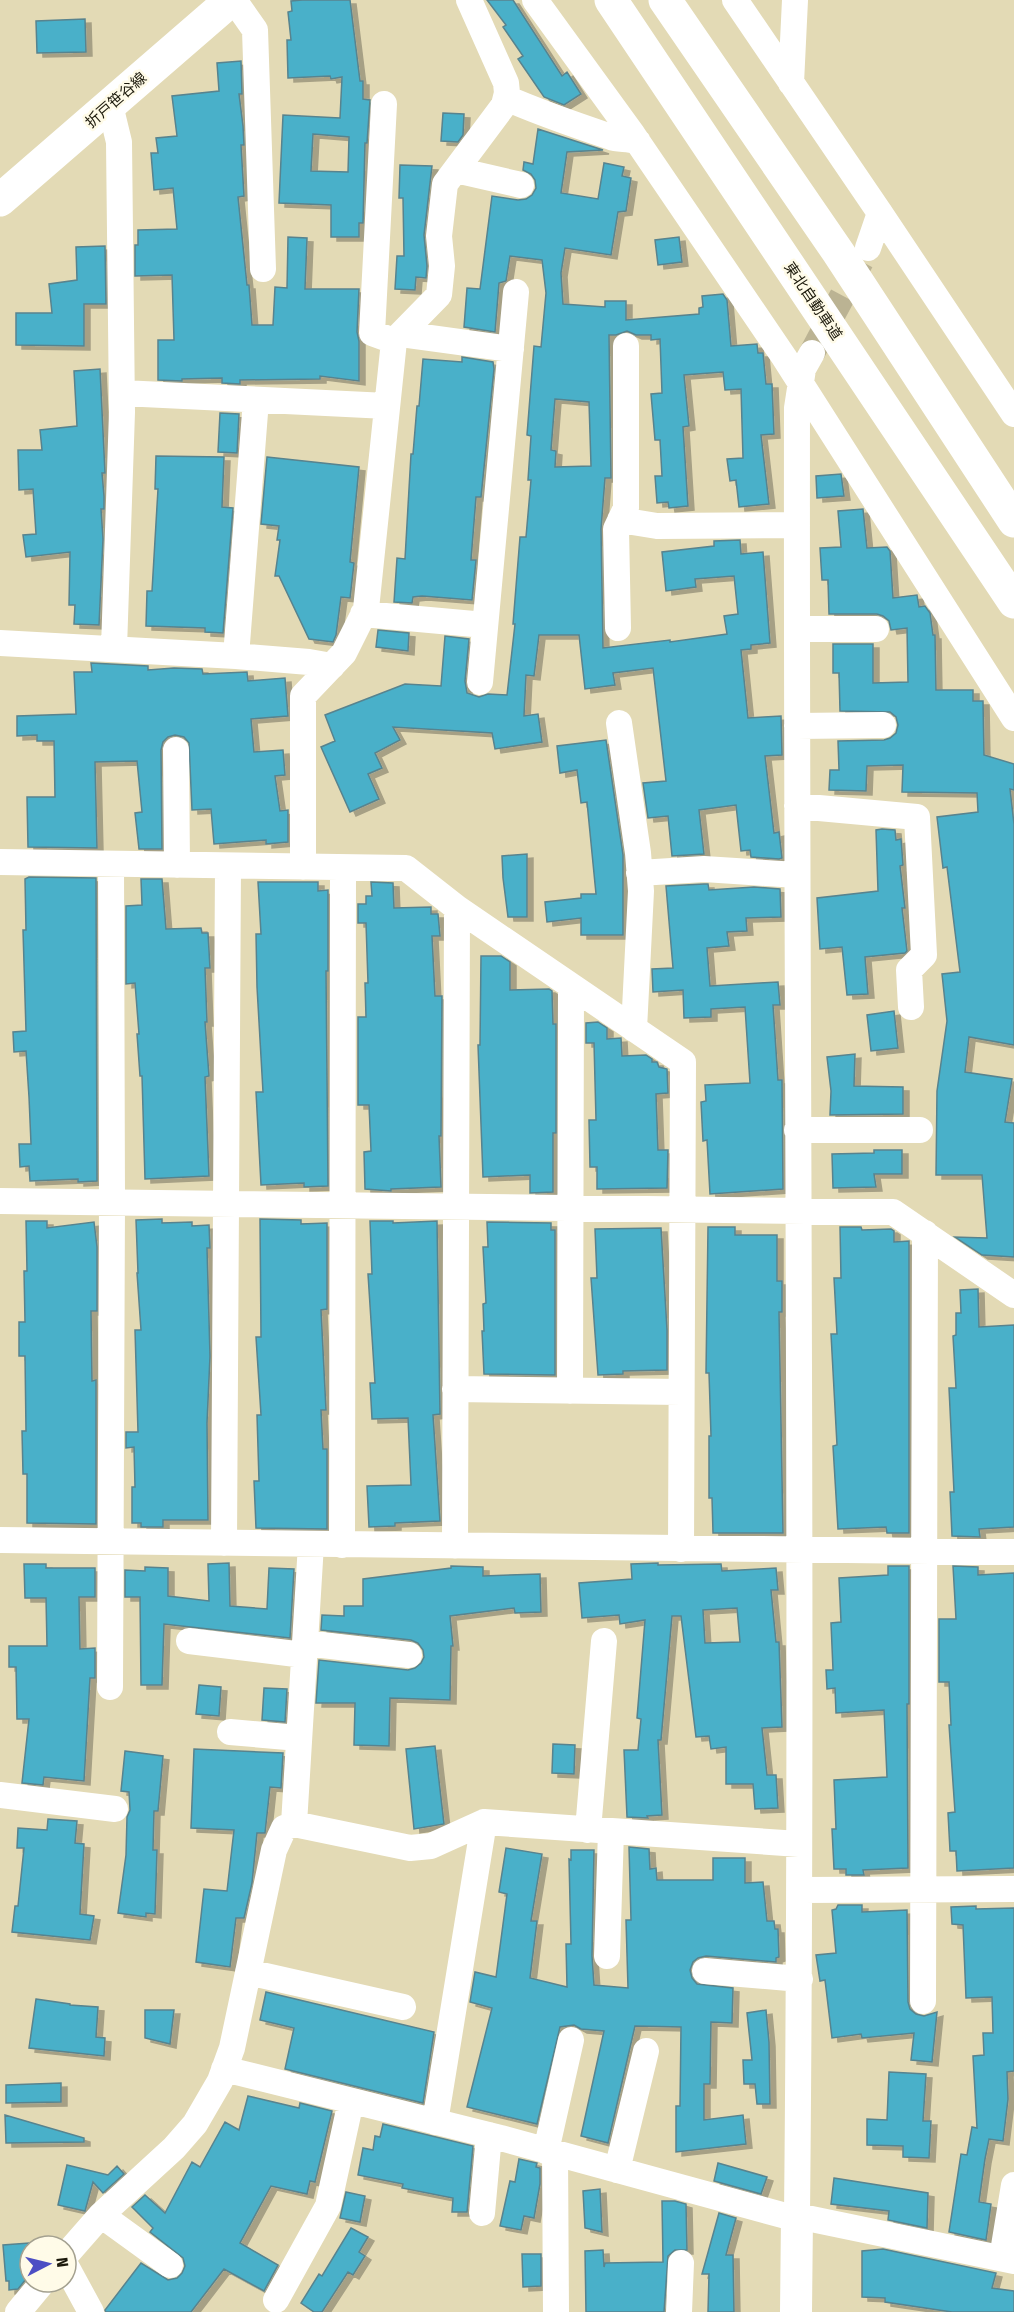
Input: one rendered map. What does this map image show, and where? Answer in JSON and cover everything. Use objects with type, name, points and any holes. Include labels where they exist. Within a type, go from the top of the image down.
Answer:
[{"type":"main road","name":"折戸笹谷線","points":[[0,200],[233,0]]},
{"type":"main road","name":"東北自動車道","points":[[611,0],[1014,602]]},
{"type":"main road","points":[[665,0],[838,252],[1014,521]]},
{"type":"street","points":[[233,0],[255,30],[263,269]]},
{"type":"street","points":[[303,867],[303,696],[344,653],[366,609],[387,406],[397,337],[439,295],[442,273],[439,236],[445,184],[504,105],[506,98],[506,84],[469,0]]},
{"type":"street","points":[[535,0],[638,142],[802,386],[1014,718]]},
{"type":"street","points":[[735,0],[1014,414]]},
{"type":"street","points":[[791,83],[795,0]]},
{"type":"street","points":[[506,98],[546,115],[617,139],[638,142]]},
{"type":"street","points":[[384,104],[372,333],[511,349]]},
{"type":"street","points":[[110,105],[119,142],[122,393],[114,648]]},
{"type":"street","points":[[456,170],[520,185]]},
{"type":"street","points":[[868,248],[880,213]]},
{"type":"street","points":[[480,682],[516,292]]},
{"type":"street","points":[[618,628],[616,530],[626,508],[626,346]]},
{"type":"street","points":[[796,2312],[800,1979],[797,408],[803,369],[812,353]]},
{"type":"street","points":[[122,393],[387,406]]},
{"type":"street","points":[[236,656],[256,400]]},
{"type":"street","points":[[620,520],[657,526],[797,525]]},
{"type":"street","points":[[363,614],[485,625]]},
{"type":"street","points":[[797,629],[876,629]]},
{"type":"street","points":[[0,643],[236,656],[332,666]]},
{"type":"street","points":[[619,723],[640,891],[634,1029]]},
{"type":"street","points":[[797,726],[883,725]]},
{"type":"street","points":[[176,750],[177,866]]},
{"type":"street","points":[[797,806],[917,817],[924,955],[909,970],[911,1007]]},
{"type":"street","points":[[0,862],[406,868],[458,908],[683,1062],[681,1549]]},
{"type":"street","points":[[110,1688],[111,864]]},
{"type":"street","points":[[224,1543],[228,866]]},
{"type":"street","points":[[342,1545],[343,868]]},
{"type":"street","points":[[639,873],[704,869],[797,875]]},
{"type":"street","points":[[455,1546],[458,908]]},
{"type":"street","points":[[570,1391],[571,986]]},
{"type":"street","points":[[797,1130],[920,1130]]},
{"type":"street","points":[[0,1201],[893,1212],[1014,1295]]},
{"type":"street","points":[[922,2001],[926,1233]]},
{"type":"street","points":[[455,1389],[681,1392]]},
{"type":"street","points":[[0,1540],[1014,1552]]},
{"type":"street","points":[[294,1824],[311,1544]]},
{"type":"street","points":[[189,1641],[409,1655]]},
{"type":"street","points":[[604,1641],[600,1830],[608,1956]]},
{"type":"street","points":[[230,1732],[299,1738]]},
{"type":"street","points":[[0,1795],[115,1809]]},
{"type":"street","points":[[78,2241],[101,2215],[174,2148],[195,2124],[220,2081],[232,2048],[274,1850],[284,1828],[294,1824],[410,1848],[431,1846],[484,1822],[799,1844]]},
{"type":"street","points":[[435,2122],[484,1822]]},
{"type":"street","points":[[800,1890],[1014,1889]]},
{"type":"street","points":[[248,1971],[403,2007]]},
{"type":"street","points":[[705,1971],[800,1979]]},
{"type":"street","points":[[556,2312],[550,2152],[571,2040]]},
{"type":"street","points":[[617,2170],[646,2051]]},
{"type":"street","points":[[224,2069],[489,2135],[797,2218],[1008,2260],[1014,2184]]},
{"type":"street","points":[[276,2300],[328,2206],[351,2101]]},
{"type":"street","points":[[482,2213],[489,2135]]},
{"type":"street","points":[[101,2215],[170,2265]]},
{"type":"street","points":[[679,2312],[681,2263]]},
{"type":"street","points":[[78,2288],[91,2312]]},
{"type":"street","points":[[18,2312],[33,2294]]},
{"type":"building","points":[[350,0],[360,81],[363,81],[363,99],[370,100],[367,143],[365,143],[363,223],[359,223],[359,237],[331,237],[331,205],[279,203],[283,115],[340,118],[342,77],[288,78],[287,40],[291,40],[288,12],[292,11],[291,1]],"holes":[[[313,134],[349,137],[348,172],[311,171]]]},
{"type":"building","points":[[487,0],[513,0],[562,76],[567,72],[581,94],[564,105],[544,97],[518,59],[523,56],[503,27],[506,25]]},
{"type":"building","points":[[85,19],[86,52],[37,53],[36,21]]},
{"type":"building","points":[[241,61],[242,94],[239,94],[244,145],[241,145],[244,196],[238,197],[252,325],[273,325],[275,287],[287,288],[288,237],[307,238],[305,289],[359,289],[357,332],[359,381],[320,376],[320,379],[240,380],[240,384],[222,383],[222,378],[158,380],[158,340],[174,340],[172,275],[135,276],[135,245],[138,245],[138,230],[177,229],[173,188],[154,190],[151,153],[158,153],[156,138],[177,136],[172,96],[219,91],[217,63]]},
{"type":"building","points":[[443,113],[464,114],[463,135],[458,142],[441,141]]},
{"type":"building","points":[[538,129],[603,150],[567,152],[561,193],[598,199],[604,163],[624,167],[622,176],[631,178],[626,211],[618,212],[611,255],[565,248],[561,273],[563,304],[605,307],[605,301],[626,301],[626,320],[699,314],[699,308],[703,307],[702,296],[723,294],[727,300],[731,346],[757,344],[758,353],[763,353],[766,384],[772,384],[774,434],[761,435],[769,504],[739,507],[736,480],[730,481],[727,459],[743,458],[741,389],[725,390],[723,372],[684,375],[689,426],[683,427],[688,506],[669,508],[668,502],[657,503],[655,476],[662,476],[660,440],[655,440],[651,394],[662,393],[660,339],[651,340],[651,335],[636,335],[627,331],[609,335],[611,478],[605,478],[601,529],[603,648],[727,634],[724,616],[738,614],[734,576],[695,579],[696,587],[666,591],[662,552],[714,546],[714,541],[740,540],[741,554],[763,552],[770,643],[751,645],[751,649],[741,650],[748,718],[781,716],[782,755],[765,756],[774,833],[779,832],[782,858],[751,857],[750,850],[741,851],[736,805],[699,810],[704,854],[672,856],[668,816],[648,818],[643,783],[666,781],[653,668],[613,673],[615,685],[585,689],[579,635],[539,635],[534,676],[526,675],[524,716],[538,714],[542,742],[495,749],[492,733],[393,727],[400,740],[375,753],[382,768],[368,774],[379,799],[350,812],[321,747],[335,741],[325,715],[405,684],[441,686],[445,636],[469,639],[465,681],[467,693],[479,697],[488,694],[507,695],[515,624],[513,624],[520,537],[526,537],[531,480],[528,480],[531,436],[527,435],[534,346],[541,347],[546,293],[542,260],[510,256],[506,281],[499,283],[495,332],[464,327],[467,288],[480,289],[492,196],[518,200],[532,195],[536,188],[535,180],[531,174],[523,170],[524,162],[533,164]],"holes":[[[555,399],[589,402],[591,466],[555,467],[556,451],[551,450]]]},
{"type":"building","points":[[400,165],[432,166],[424,235],[426,278],[416,277],[415,290],[395,289],[397,256],[404,256],[403,198],[399,198]]},
{"type":"building","points":[[679,237],[682,262],[658,265],[655,240]]},
{"type":"building","points":[[105,246],[106,304],[84,304],[84,346],[16,345],[16,313],[52,313],[49,284],[77,280],[76,247]]},
{"type":"building","points":[[462,357],[493,362],[494,369],[481,497],[476,497],[471,560],[476,560],[472,600],[422,596],[413,597],[412,603],[394,602],[397,558],[405,559],[411,454],[413,454],[423,359],[462,362]]},
{"type":"building","points":[[100,369],[105,473],[102,473],[104,509],[101,509],[103,539],[99,625],[74,624],[75,605],[69,605],[70,552],[26,557],[23,535],[36,534],[33,489],[19,490],[18,450],[42,450],[40,430],[77,426],[74,371]]},
{"type":"building","points":[[220,413],[239,414],[237,453],[218,452]]},
{"type":"building","points":[[156,456],[224,457],[222,507],[233,508],[223,633],[205,632],[205,628],[146,626],[147,591],[152,591],[158,489],[155,489]]},
{"type":"building","points":[[267,457],[359,467],[350,562],[354,563],[350,598],[341,597],[333,642],[309,639],[279,576],[275,576],[280,540],[277,540],[279,526],[261,524]]},
{"type":"building","points":[[841,474],[844,496],[817,498],[816,476]]},
{"type":"building","points":[[863,509],[867,548],[887,547],[890,551],[893,598],[917,595],[919,607],[925,606],[930,613],[933,635],[935,635],[936,690],[973,690],[973,701],[983,701],[984,755],[1014,764],[1014,790],[1010,789],[1014,824],[1014,1045],[969,1037],[965,1072],[1012,1079],[1005,1122],[1014,1123],[1014,1257],[982,1255],[955,1237],[987,1238],[982,1175],[936,1175],[937,1091],[947,1021],[942,974],[960,972],[947,867],[943,868],[937,817],[978,812],[977,793],[902,792],[903,765],[867,766],[866,791],[829,790],[830,770],[839,770],[838,741],[884,740],[896,733],[898,725],[896,717],[890,712],[840,711],[839,673],[833,673],[833,644],[873,644],[873,683],[908,682],[907,628],[891,630],[889,621],[877,614],[829,614],[828,580],[822,580],[820,548],[841,547],[838,511]]},
{"type":"building","points":[[378,630],[409,633],[408,651],[376,647]]},
{"type":"building","points":[[91,663],[148,666],[148,670],[202,669],[203,674],[247,672],[248,681],[285,678],[288,716],[251,719],[254,752],[283,750],[285,775],[275,776],[280,811],[288,810],[288,842],[266,844],[266,840],[214,844],[211,809],[192,810],[189,743],[184,737],[175,735],[163,742],[161,750],[162,849],[139,849],[135,813],[142,812],[137,761],[95,762],[97,848],[28,847],[27,797],[55,797],[54,741],[37,741],[37,735],[17,736],[17,716],[76,714],[74,672],[92,672]]},
{"type":"building","points":[[606,740],[623,855],[623,935],[581,935],[581,918],[547,922],[545,902],[581,898],[581,894],[596,894],[587,802],[581,803],[577,770],[560,773],[557,746]]},
{"type":"building","points":[[876,830],[895,830],[896,840],[901,839],[903,865],[900,866],[905,908],[902,908],[907,951],[865,957],[868,994],[847,995],[842,947],[820,949],[817,898],[878,891]]},
{"type":"building","points":[[527,854],[527,917],[508,917],[502,856]]},
{"type":"building","points":[[29,877],[96,878],[97,1181],[78,1182],[78,1179],[30,1181],[29,1166],[20,1167],[19,1144],[31,1144],[29,1097],[26,1051],[14,1052],[13,1032],[26,1031],[23,930],[26,930],[25,879]]},
{"type":"building","points":[[141,879],[162,879],[166,929],[201,928],[202,933],[208,933],[210,968],[205,968],[207,1022],[205,1022],[209,1076],[205,1077],[209,1176],[145,1179],[142,1076],[140,1076],[135,983],[126,984],[126,906],[142,905]]},
{"type":"building","points":[[258,882],[318,882],[318,891],[328,890],[328,971],[326,971],[328,1186],[304,1187],[304,1183],[261,1185],[256,1092],[263,1092],[257,987],[256,934],[261,934]]},
{"type":"building","points":[[371,882],[393,883],[394,908],[431,907],[431,914],[438,914],[440,936],[432,936],[435,996],[442,996],[441,1136],[439,1136],[441,1187],[391,1189],[391,1191],[365,1189],[364,1152],[371,1151],[369,1105],[358,1105],[358,1017],[366,1017],[365,983],[368,983],[366,923],[358,923],[358,904],[366,904],[366,896],[372,896]]},
{"type":"building","points":[[708,884],[709,890],[754,887],[780,889],[781,917],[746,918],[747,931],[727,932],[729,946],[707,948],[710,986],[778,982],[780,1005],[773,1005],[778,1080],[782,1080],[783,1189],[710,1194],[707,1140],[703,1141],[701,1102],[706,1101],[705,1085],[750,1083],[745,1007],[711,1009],[711,1017],[684,1018],[683,990],[653,992],[652,969],[673,968],[666,886]]},
{"type":"building","points":[[481,956],[501,956],[510,962],[510,990],[549,989],[552,991],[553,1024],[556,1024],[556,1133],[553,1133],[553,1192],[530,1193],[530,1175],[483,1177],[478,1045],[480,1045]]},
{"type":"building","points":[[894,1011],[898,1048],[871,1051],[867,1015]]},
{"type":"building","points":[[598,1022],[607,1028],[607,1039],[621,1038],[622,1056],[646,1055],[652,1059],[652,1062],[657,1062],[659,1067],[667,1069],[668,1093],[656,1094],[658,1150],[668,1150],[667,1188],[597,1189],[597,1167],[590,1167],[589,1120],[596,1120],[594,1043],[586,1043],[586,1023]]},
{"type":"building","points":[[855,1054],[854,1086],[903,1087],[903,1114],[830,1115],[831,1091],[827,1057]]},
{"type":"building","points":[[874,1150],[902,1150],[902,1174],[874,1174],[876,1187],[833,1188],[832,1154],[874,1153]]},
{"type":"building","points":[[162,1219],[162,1223],[192,1222],[192,1226],[209,1225],[210,1248],[207,1248],[210,1356],[207,1423],[208,1520],[163,1520],[163,1527],[141,1527],[141,1523],[132,1523],[132,1487],[135,1487],[134,1447],[126,1448],[126,1432],[138,1432],[135,1330],[141,1330],[136,1220]]},
{"type":"building","points":[[260,1219],[301,1220],[301,1224],[327,1223],[327,1309],[321,1310],[326,1410],[321,1410],[323,1449],[327,1449],[327,1529],[256,1528],[254,1481],[259,1481],[257,1415],[261,1415],[256,1337],[261,1337]]},
{"type":"building","points":[[26,1221],[47,1221],[47,1228],[94,1222],[97,1247],[97,1311],[91,1311],[92,1381],[96,1380],[96,1524],[27,1523],[27,1474],[23,1474],[22,1431],[26,1431],[25,1356],[19,1356],[19,1322],[25,1322]]},
{"type":"building","points":[[370,1221],[393,1221],[393,1223],[437,1221],[440,1414],[433,1415],[440,1521],[369,1527],[367,1486],[411,1485],[408,1418],[372,1419],[370,1383],[375,1383],[368,1274],[372,1274]]},
{"type":"building","points":[[487,1222],[551,1223],[551,1230],[555,1230],[555,1375],[484,1374],[482,1331],[484,1331],[483,1304],[486,1303],[483,1247],[488,1247]]},
{"type":"building","points":[[708,1227],[735,1227],[735,1235],[777,1235],[777,1281],[782,1281],[782,1312],[779,1312],[783,1533],[713,1533],[712,1498],[709,1498],[709,1436],[711,1436],[709,1373],[706,1373]]},
{"type":"building","points":[[840,1227],[861,1227],[862,1230],[891,1229],[894,1231],[894,1242],[909,1241],[909,1533],[887,1533],[886,1527],[838,1529],[833,1446],[837,1445],[831,1334],[837,1334],[834,1278],[841,1278]]},
{"type":"building","points":[[661,1228],[667,1370],[623,1371],[623,1374],[598,1375],[591,1278],[597,1278],[595,1229]]},
{"type":"building","points":[[978,1289],[979,1327],[1014,1325],[1014,1527],[979,1529],[980,1537],[952,1536],[950,1492],[954,1492],[949,1388],[956,1388],[953,1336],[956,1335],[956,1313],[961,1313],[960,1290]]},
{"type":"building","points":[[229,1563],[230,1606],[267,1609],[269,1568],[294,1569],[290,1638],[164,1624],[162,1685],[141,1685],[140,1597],[125,1597],[125,1570],[145,1571],[145,1567],[168,1568],[168,1596],[209,1601],[208,1564]]},
{"type":"building","points":[[24,1564],[46,1564],[46,1568],[95,1568],[95,1597],[79,1597],[80,1649],[95,1648],[95,1678],[90,1678],[84,1781],[44,1777],[43,1785],[22,1783],[29,1719],[17,1719],[16,1667],[9,1667],[9,1646],[47,1646],[46,1598],[25,1598]]},
{"type":"building","points":[[631,1564],[721,1564],[722,1571],[776,1568],[778,1590],[771,1590],[776,1642],[779,1642],[782,1727],[762,1728],[767,1775],[776,1775],[778,1808],[755,1809],[753,1784],[726,1784],[726,1747],[711,1749],[709,1736],[696,1737],[681,1616],[672,1616],[661,1740],[658,1740],[662,1815],[647,1816],[648,1818],[627,1817],[624,1750],[638,1750],[641,1719],[637,1718],[645,1620],[620,1624],[619,1615],[582,1618],[579,1583],[632,1579]],"holes":[[[737,1608],[740,1642],[705,1643],[703,1610]]]},
{"type":"building","points":[[451,1566],[483,1567],[483,1576],[540,1574],[541,1612],[515,1613],[514,1608],[450,1616],[453,1646],[451,1646],[450,1700],[390,1698],[389,1746],[354,1745],[355,1703],[316,1703],[319,1660],[408,1670],[421,1663],[424,1657],[423,1650],[418,1643],[411,1640],[321,1630],[322,1615],[344,1616],[344,1606],[363,1606],[363,1579],[451,1568]]},
{"type":"building","points":[[888,1566],[909,1566],[908,1868],[863,1870],[864,1875],[846,1875],[846,1869],[834,1869],[832,1829],[836,1829],[834,1780],[887,1777],[884,1710],[836,1713],[835,1688],[827,1689],[826,1670],[833,1670],[831,1623],[841,1622],[839,1578],[888,1575]]},
{"type":"building","points":[[953,1566],[978,1567],[978,1575],[1014,1573],[1014,1868],[957,1871],[956,1851],[950,1851],[948,1813],[955,1812],[949,1725],[951,1725],[949,1682],[939,1682],[939,1619],[956,1619]]},
{"type":"building","points":[[199,1685],[221,1687],[219,1716],[196,1714]]},
{"type":"building","points":[[264,1688],[287,1689],[285,1722],[262,1720]]},
{"type":"building","points":[[553,1744],[575,1745],[574,1774],[552,1773]]},
{"type":"building","points":[[435,1746],[444,1824],[414,1829],[406,1749]]},
{"type":"building","points":[[194,1749],[283,1753],[281,1788],[270,1787],[265,1833],[257,1833],[252,1883],[244,1918],[236,1918],[230,1967],[196,1962],[204,1889],[227,1891],[234,1830],[191,1828]]},
{"type":"building","points":[[125,1751],[163,1756],[158,1811],[154,1811],[153,1850],[157,1850],[155,1914],[146,1913],[146,1917],[118,1913],[126,1855],[127,1817],[130,1810],[129,1792],[121,1791]]},
{"type":"building","points":[[48,1819],[77,1821],[75,1843],[84,1844],[80,1914],[94,1916],[90,1940],[12,1932],[15,1906],[18,1906],[24,1848],[17,1848],[18,1828],[47,1830]]},
{"type":"building","points":[[629,1847],[649,1849],[650,1869],[656,1868],[657,1880],[713,1880],[713,1858],[745,1858],[745,1883],[763,1882],[767,1921],[774,1921],[775,1929],[778,1929],[779,1957],[776,1958],[776,1962],[706,1956],[693,1962],[690,1970],[697,1984],[733,1988],[732,2023],[711,2022],[710,2084],[704,2084],[704,2120],[743,2115],[746,2144],[676,2152],[676,2106],[680,2106],[681,2027],[635,2026],[608,2143],[581,2136],[604,2031],[581,2029],[574,2025],[560,2027],[537,2124],[467,2107],[492,2008],[470,2002],[475,1972],[496,1977],[507,1894],[499,1892],[506,1848],[542,1854],[531,1921],[537,1921],[530,1978],[567,1987],[566,1944],[571,1944],[569,1859],[571,1860],[571,1850],[594,1850],[592,1956],[594,1985],[628,1988],[626,1920],[631,1920]]},
{"type":"building","points":[[838,1905],[862,1905],[862,1912],[907,1910],[908,2002],[910,2009],[916,2014],[924,2016],[937,2012],[932,2062],[911,2060],[914,2033],[862,2038],[861,2034],[832,2038],[825,1980],[820,1981],[816,1955],[836,1953],[832,1910]]},
{"type":"building","points":[[976,1906],[976,1909],[1014,1908],[1014,2071],[1007,2072],[1008,2099],[1003,2141],[989,2139],[985,2159],[979,2202],[991,2204],[986,2240],[949,2232],[961,2154],[967,2155],[972,2127],[977,2128],[973,2056],[984,2055],[983,2033],[993,2033],[992,1997],[966,1998],[963,1925],[952,1924],[951,1907]]},
{"type":"building","points":[[266,1992],[434,2032],[423,2103],[285,2069],[294,2028],[260,2020]]},
{"type":"building","points":[[36,1999],[98,2007],[96,2037],[105,2038],[104,2056],[29,2048]]},
{"type":"building","points":[[145,2010],[174,2010],[170,2044],[145,2038]]},
{"type":"building","points":[[766,2010],[770,2104],[757,2104],[755,2084],[744,2084],[743,2060],[752,2060],[747,2013]]},
{"type":"building","points":[[889,2072],[926,2074],[923,2121],[931,2121],[929,2158],[903,2157],[903,2146],[867,2145],[867,2119],[887,2120]]},
{"type":"building","points":[[61,2083],[61,2102],[6,2103],[6,2085]]},
{"type":"building","points":[[248,2096],[299,2108],[300,2103],[332,2111],[315,2182],[310,2181],[307,2194],[271,2186],[240,2243],[278,2265],[264,2291],[224,2269],[191,2312],[106,2312],[105,2310],[141,2263],[168,2280],[177,2278],[182,2273],[185,2266],[183,2258],[150,2232],[153,2228],[132,2207],[145,2195],[165,2213],[192,2162],[200,2167],[225,2122],[239,2130]]},
{"type":"building","points":[[5,2115],[84,2138],[84,2142],[6,2143]]},
{"type":"building","points":[[383,2124],[473,2146],[467,2212],[452,2212],[453,2198],[402,2188],[403,2184],[358,2175],[363,2148],[373,2150],[375,2136],[380,2137]]},
{"type":"building","points":[[519,2159],[537,2163],[536,2167],[540,2168],[540,2184],[534,2218],[524,2216],[521,2230],[500,2226],[510,2181],[515,2182]]},
{"type":"building","points":[[718,2163],[767,2177],[761,2194],[714,2181]]},
{"type":"building","points":[[67,2165],[108,2175],[117,2166],[124,2174],[103,2193],[93,2182],[85,2211],[58,2205]]},
{"type":"building","points":[[834,2178],[928,2193],[927,2228],[888,2220],[889,2211],[831,2204]]},
{"type":"building","points":[[600,2189],[602,2232],[585,2228],[583,2191]]},
{"type":"building","points":[[346,2192],[365,2196],[360,2222],[340,2218]]},
{"type":"building","points":[[662,2201],[686,2204],[687,2250],[675,2250],[668,2256],[664,2312],[586,2312],[585,2251],[603,2250],[604,2267],[605,2263],[663,2262]]},
{"type":"building","points":[[719,2213],[736,2218],[726,2255],[733,2255],[734,2312],[708,2312],[709,2274],[702,2274]]},
{"type":"building","points":[[351,2228],[368,2237],[359,2252],[365,2256],[353,2275],[348,2272],[322,2312],[314,2312],[301,2303],[319,2274],[322,2276]]},
{"type":"building","points":[[18,2244],[18,2289],[9,2290],[3,2245]]},
{"type":"building","points":[[883,2249],[996,2273],[992,2288],[1014,2291],[1014,2312],[952,2312],[885,2302],[885,2298],[862,2297],[862,2251]]},
{"type":"building","points":[[522,2254],[541,2254],[541,2286],[523,2287]]},
{"type":"tunnel","points":[[812,353],[861,261]]}]
